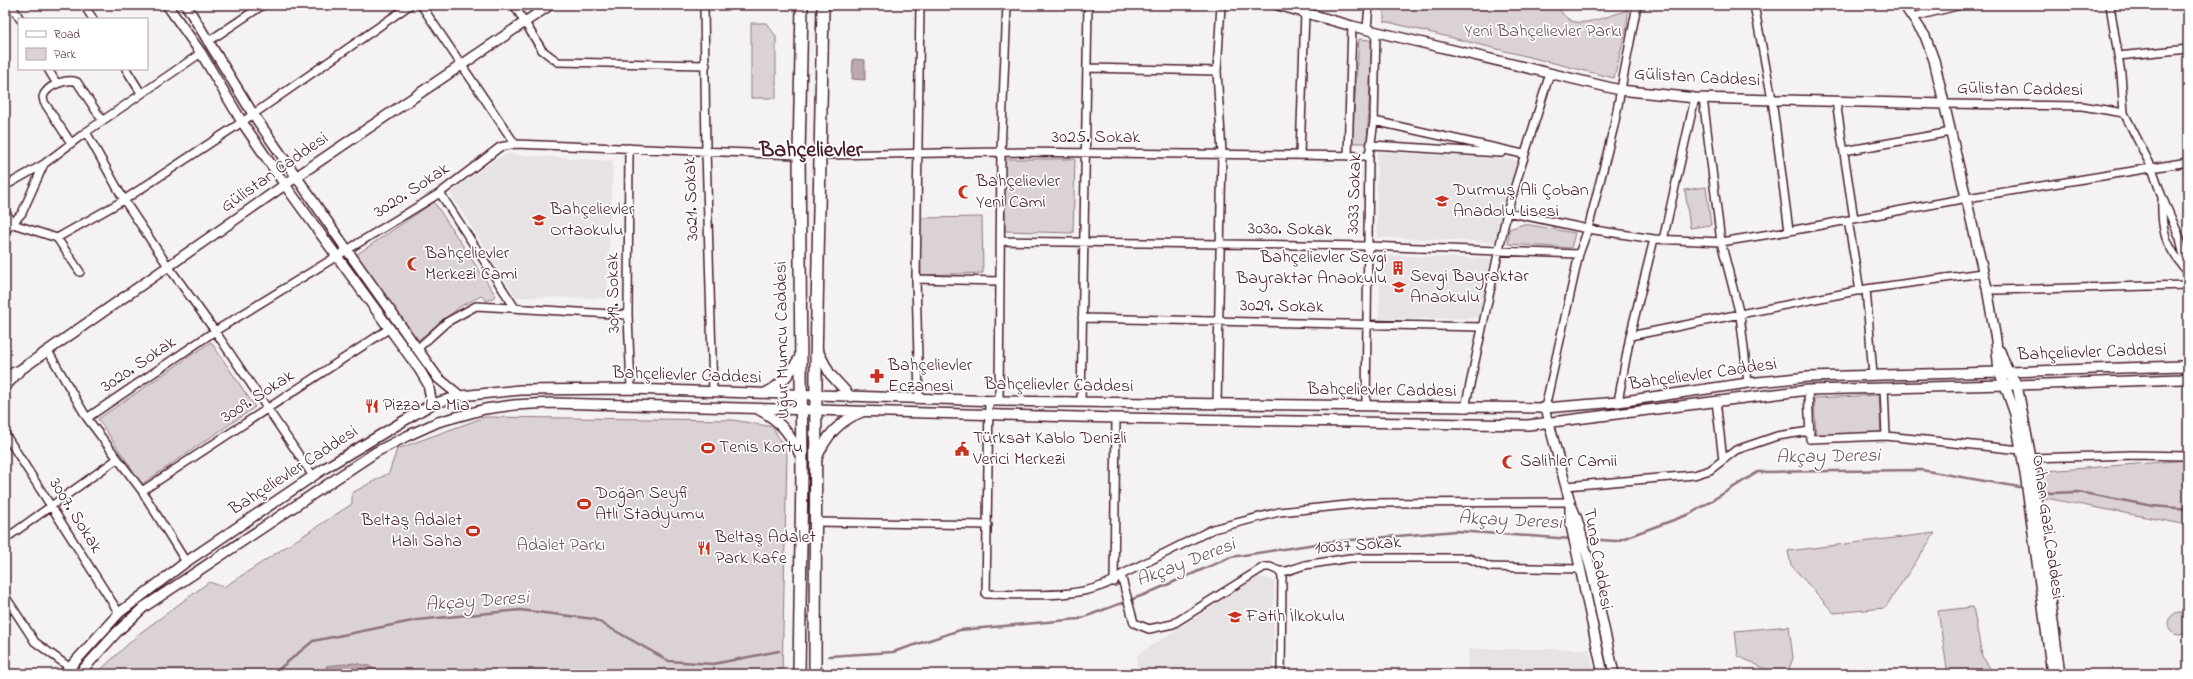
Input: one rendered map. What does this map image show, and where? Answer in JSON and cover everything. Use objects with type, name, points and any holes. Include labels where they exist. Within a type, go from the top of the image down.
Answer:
[{"type":"main road","name":"Uğur Mumcu Caddesi","points":[[799,674],[802,459],[800,395],[799,155],[802,5]]},
{"type":"main road","name":"Uğur Mumcu Caddesi","points":[[815,674],[817,349],[823,5]]},
{"type":"street","points":[[11,5],[19,18]]},
{"type":"street","points":[[84,5],[92,18]]},
{"type":"street","points":[[167,5],[201,53],[242,122],[285,185],[390,328],[428,384],[432,404]]},
{"type":"street","points":[[186,5],[253,114],[346,250],[438,378],[460,396]]},
{"type":"street","points":[[209,41],[263,5]]},
{"type":"street","points":[[57,238],[124,200],[242,122],[410,5]]},
{"type":"street","points":[[421,5],[516,144]]},
{"type":"street","points":[[514,5],[542,50],[558,62],[706,65]]},
{"type":"street","name":"Gülistan Caddesi","points":[[5,376],[20,370],[48,351],[296,177],[550,5]]},
{"type":"street","name":"3021. Sokak","points":[[704,5],[712,392]]},
{"type":"street","points":[[919,399],[916,279],[920,5]]},
{"type":"street","points":[[999,401],[1001,152],[1007,5]]},
{"type":"street","points":[[1081,402],[1088,5]]},
{"type":"street","points":[[1217,405],[1218,244],[1222,153],[1217,71],[1221,5]]},
{"type":"street","name":"Gülistan Caddesi","points":[[1278,5],[1352,26],[1620,90],[1699,98],[1772,98],[1945,104],[2082,106],[2124,113]]},
{"type":"street","points":[[1367,29],[1369,5]]},
{"type":"street","points":[[1549,423],[1545,408],[1579,254],[1588,229],[1614,126],[1637,5]]},
{"type":"street","points":[[1754,5],[1772,98],[1789,231]]},
{"type":"street","name":"Bahçelievler Caddesi","points":[[1904,5],[1925,36],[1934,60],[1982,273],[1987,288],[2003,372]]},
{"type":"street","points":[[1913,17],[1948,6],[1961,5]]},
{"type":"street","points":[[2110,5],[2118,56],[2124,113],[2152,168],[2162,198],[2180,238],[2185,269],[2188,277]]},
{"type":"street","points":[[1300,154],[1305,13]]},
{"type":"street","name":"3033 Sokak","points":[[1348,156],[1352,26]]},
{"type":"street","name":"3033 Sokak","points":[[1366,406],[1369,156],[1372,146],[1374,121],[1376,31]]},
{"type":"street","points":[[2118,56],[2188,49]]},
{"type":"street","points":[[5,186],[44,164],[102,120],[201,53]]},
{"type":"street","points":[[1088,68],[1217,71]]},
{"type":"street","points":[[49,70],[57,84]]},
{"type":"street","points":[[127,70],[141,93]]},
{"type":"street","points":[[1465,408],[1481,327],[1507,212],[1523,154],[1550,73]]},
{"type":"street","points":[[71,143],[43,99],[44,92],[57,84],[69,81],[76,82],[102,120]]},
{"type":"street","points":[[1663,240],[1699,98]]},
{"type":"street","points":[[1699,98],[1721,242],[1740,315],[1748,383]]},
{"type":"street","points":[[1836,101],[1844,151],[1851,220],[1863,290],[1873,376]]},
{"type":"street","points":[[1374,121],[1523,154]]},
{"type":"street","points":[[86,132],[124,200],[313,476]]},
{"type":"street","points":[[1844,151],[1951,132]]},
{"type":"street","name":"3020. Sokak","points":[[88,418],[215,331],[440,193],[500,147],[516,144],[706,150],[799,155]]},
{"type":"street","points":[[1372,146],[1523,154]]},
{"type":"street","name":"3019. Sokak","points":[[629,148],[628,315],[631,389]]},
{"type":"street","name":"3025. Sokak","points":[[821,155],[1001,152],[1086,154],[1222,153],[1369,156]]},
{"type":"street","points":[[1507,212],[1588,229],[1654,239],[1721,242],[1851,220],[1966,198],[2188,162]]},
{"type":"street","points":[[5,231],[13,224],[22,212],[44,164]]},
{"type":"street","points":[[440,193],[515,308]]},
{"type":"street","points":[[2162,198],[2161,217],[2166,241],[2185,269]]},
{"type":"street","points":[[5,211],[13,224],[57,238],[80,272]]},
{"type":"street","points":[[2180,238],[2188,237]]},
{"type":"street","points":[[1618,402],[1630,336],[1654,239]]},
{"type":"street","name":"3030. Sokak","points":[[1000,241],[1368,246],[1579,254]]},
{"type":"street","points":[[1630,336],[1863,290],[1982,273]]},
{"type":"street","points":[[916,279],[999,281]]},
{"type":"street","points":[[1987,288],[1995,290],[2188,285]]},
{"type":"street","points":[[417,349],[447,322],[476,306],[628,315]]},
{"type":"street","name":"3029. Sokak","points":[[1082,318],[1481,327]]},
{"type":"street","name":"3009. Sokak","points":[[142,491],[390,328]]},
{"type":"street","points":[[817,349],[830,374],[852,397]]},
{"type":"street","points":[[48,351],[88,418],[142,491],[186,562]]},
{"type":"street","points":[[764,394],[780,384],[800,357]]},
{"type":"street","name":"Bahçelievler Caddesi","points":[[67,671],[119,613],[186,562],[313,476],[432,404],[460,396],[520,390],[631,389],[999,401],[1217,405],[1545,408],[1618,402],[1748,383],[1808,377],[2181,366],[2188,368]]},
{"type":"street","name":"Gülistan Caddesi","points":[[5,387],[20,370]]},
{"type":"street","points":[[2003,372],[2017,385]]},
{"type":"street","name":"Orhan Gazi Caddesi","points":[[2003,372],[2030,484],[2060,674]]},
{"type":"street","name":"Bahçelievler Caddesi","points":[[79,674],[118,632],[144,607],[376,452],[438,422],[485,409],[536,404],[756,408],[1116,418],[1528,425],[1808,390],[2017,385],[2188,377]]},
{"type":"street","name":"Orhan Gazi Caddesi","points":[[2017,385],[2031,458],[2030,484]]},
{"type":"street","points":[[1884,387],[1886,436]]},
{"type":"street","points":[[1808,390],[1810,439],[1886,436],[2021,450]]},
{"type":"street","points":[[989,400],[986,594],[1072,594],[1114,582],[1121,575],[1213,529],[1279,512],[1367,503],[1570,502]]},
{"type":"street","points":[[1716,401],[1723,460]]},
{"type":"street","points":[[756,408],[782,424],[791,436],[802,459]]},
{"type":"street","points":[[817,458],[826,440],[836,428],[844,421],[864,411]]},
{"type":"street","points":[[1114,582],[1116,418]]},
{"type":"street","name":"Tuna Caddesi","points":[[1549,423],[1574,520],[1589,564],[1614,674]]},
{"type":"street","points":[[1566,486],[1694,475],[1710,470],[1736,450],[1777,436],[1810,431]]},
{"type":"street","name":"3007. Sokak","points":[[5,434],[119,613]]},
{"type":"street","points":[[2031,458],[2132,455],[2188,456]]},
{"type":"street","points":[[5,539],[117,459]]},
{"type":"street","name":"Orhan Gazi Caddesi","points":[[2032,495],[2052,674]]},
{"type":"street","name":"Tuna Caddesi","points":[[1574,520],[1579,566],[1603,674]]},
{"type":"street","points":[[817,522],[988,525]]},
{"type":"street","name":"10037 Sokak","points":[[1121,575],[1134,623],[1149,629],[1173,624],[1264,567],[1270,567],[1279,571],[1287,571],[1305,565],[1368,557],[1468,558],[1490,567],[1579,566]]},
{"type":"street","points":[[1279,571],[1282,576],[1281,674]]},
{"type":"street","points":[[5,596],[35,642],[67,671]]},
{"type":"street","points":[[5,614],[11,606]]},
{"type":"shaded area","points":[[853,59],[865,60],[865,80],[852,79]]},
{"type":"shaded area","name":"Durmuş Ali Çoban Anadolu Lisesi","points":[[1377,152],[1513,159],[1518,164],[1495,242],[1377,237]]},
{"type":"shaded area","name":"Bahçelievler Ortaokulu","points":[[508,154],[613,161],[607,298],[516,297],[450,193],[494,160]]},
{"type":"shaded area","points":[[1381,255],[1491,259],[1479,318],[1379,319]]},
{"type":"shaded area","name":"Fatih İlkokulu","points":[[1258,577],[1274,580],[1273,674],[1137,674],[1137,655]]},
{"type":"shaded area","points":[[1468,649],[1589,649],[1595,674],[1468,674]]},
{"type":"shaded area","points":[[354,663],[369,666],[383,674],[357,674],[355,671],[348,670],[328,672],[326,666]]},
{"type":"green space","name":"Yeni Bahçelievler Parkı","points":[[1384,5],[1557,5],[1566,18],[1580,23],[1601,19],[1628,10],[1627,27],[1614,78],[1384,21]]},
{"type":"green space","points":[[751,23],[766,23],[776,36],[776,98],[751,98]]},
{"type":"green space","points":[[1359,39],[1370,40],[1372,44],[1367,143],[1353,143],[1352,141]]},
{"type":"green space","points":[[1004,159],[1075,159],[1073,233],[1005,231]]},
{"type":"green space","points":[[1706,187],[1711,225],[1690,228],[1685,190]]},
{"type":"green space","points":[[434,202],[496,296],[487,301],[481,296],[461,306],[417,341],[356,255]]},
{"type":"green space","points":[[982,217],[983,273],[921,275],[919,218]]},
{"type":"green space","points":[[1524,224],[1575,233],[1571,248],[1508,244],[1509,229]]},
{"type":"green space","points":[[211,342],[255,407],[142,484],[98,419]]},
{"type":"green space","points":[[1879,395],[1881,433],[1816,437],[1814,398]]},
{"type":"green space","name":"Adalet Parkı","points":[[485,417],[733,420],[773,427],[787,454],[782,674],[96,674],[140,633],[209,582],[224,587],[352,504],[352,493],[389,473],[397,449]]},
{"type":"green space","points":[[2188,460],[2188,525],[2035,496],[2033,472]]},
{"type":"green space","points":[[1935,533],[1885,608],[1834,613],[1791,565],[1788,551]]},
{"type":"green space","points":[[1973,607],[1982,656],[1994,674],[1948,674],[1938,611]]},
{"type":"green space","points":[[2179,613],[2187,616],[2190,624],[2187,632],[2179,635],[2171,632],[2168,624],[2171,616]]},
{"type":"green space","points":[[1789,626],[1793,658],[1787,674],[1776,674],[1738,656],[1735,631]]},
{"type":"waterway","name":"Akçay Deresi","points":[[1585,539],[1616,541],[1690,514],[1758,472],[1921,470],[2025,488]]},
{"type":"waterway","name":"Akçay Deresi","points":[[2038,491],[2052,493],[2078,492],[2153,506],[2188,509]]},
{"type":"waterway","name":"Akçay Deresi","points":[[829,656],[893,652],[960,630],[1079,619],[1146,594],[1231,557],[1329,542],[1456,531],[1572,539]]},
{"type":"waterway","name":"Akçay Deresi","points":[[273,674],[313,641],[417,620],[520,610],[594,619],[669,661],[713,664],[779,651]]},
{"type":"place","name":"Bahçelievler Yeni Cami","points":[[965,192]]},
{"type":"place","name":"Durmuş Ali Çoban Anadolu Lisesi","points":[[1442,201]]},
{"type":"place","name":"Bahçelievler Ortaokulu","points":[[539,220]]},
{"type":"place","name":"Bahçelievler Merkezi Cami","points":[[414,264]]},
{"type":"place","name":"Bahçelievler Sevgi Bayraktar Anaokulu","points":[[1398,268]]},
{"type":"place","name":"Sevgi Bayraktar Anaokulu","points":[[1399,287]]},
{"type":"place","name":"Bahçelievler Eczanesi","points":[[877,376]]},
{"type":"place","name":"Pizza La Mia","points":[[372,406]]},
{"type":"place","name":"Tenis Kortu","points":[[708,448]]},
{"type":"place","name":"Türksat Kablo Denizli Verici Merkezi","points":[[962,449]]},
{"type":"place","name":"Salihler Camii","points":[[1509,462]]},
{"type":"place","name":"Doğan Seyfi Atlı Stadyumu","points":[[584,504]]},
{"type":"place","name":"Beltaş Adalet Halı Saha","points":[[473,531]]},
{"type":"place","name":"Beltaş Adalet Park Kafe","points":[[704,548]]},
{"type":"place","name":"Fatih İlkokulu","points":[[1235,617]]},
{"type":"district","name":"Bahçelievler","points":[[811,151]]}]
